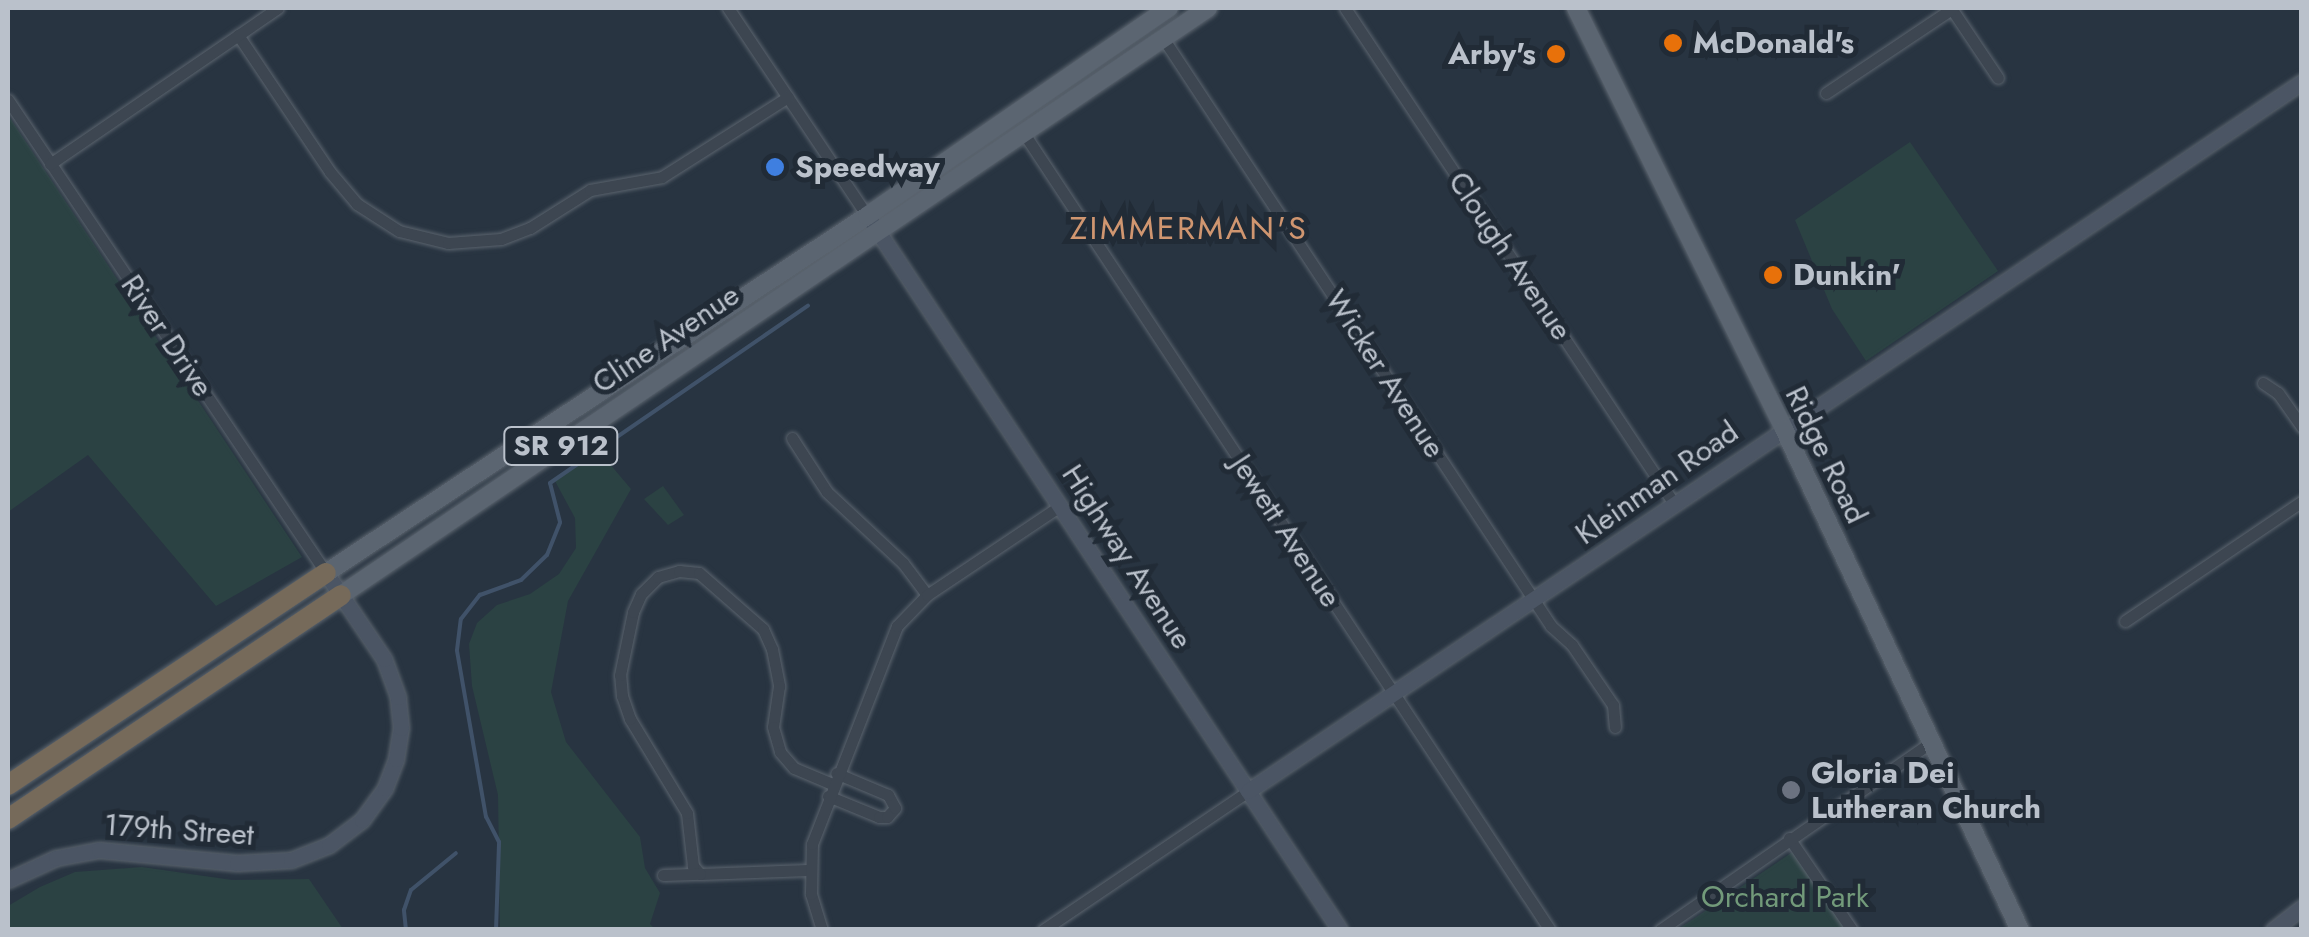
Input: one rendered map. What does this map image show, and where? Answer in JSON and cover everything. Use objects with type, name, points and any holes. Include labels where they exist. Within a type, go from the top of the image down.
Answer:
[{"type":"highway","name":"Cline Avenue","points":[[8,784],[326,572]]},
{"type":"highway","name":"Cline Avenue","points":[[8,819],[341,595]]},
{"type":"main road","name":"Cline Avenue","points":[[341,595],[873,224],[1169,8]]},
{"type":"main road","name":"Cline Avenue","points":[[326,572],[1023,132],[1208,8]]},
{"type":"main road","name":"Ridge Road","points":[[1576,8],[1784,429],[2020,930]]},
{"type":"street","points":[[50,164],[278,8]]},
{"type":"street","points":[[728,8],[873,224]]},
{"type":"street","name":"Clough Avenue","points":[[1346,8],[1675,505]]},
{"type":"street","points":[[1826,93],[1952,8],[1998,78]]},
{"type":"street","name":"Wicker Avenue","points":[[1151,20],[1534,600],[1613,705],[1615,727]]},
{"type":"street","points":[[238,35],[330,172],[357,204],[400,231],[448,243],[501,239],[530,228],[590,190],[662,177],[788,96]]},
{"type":"street","name":"Kleinman Road","points":[[1043,930],[2302,82]]},
{"type":"street","name":"River Drive","points":[[8,100],[326,572]]},
{"type":"street","name":"Jewett Avenue","points":[[1023,132],[1550,930]]},
{"type":"street","name":"Highway Avenue","points":[[873,224],[1340,930]]},
{"type":"street","points":[[2263,383],[2278,392],[2302,426]]},
{"type":"street","points":[[792,438],[827,492],[903,563],[927,595]]},
{"type":"street","points":[[2125,621],[2302,502]]},
{"type":"street","points":[[822,930],[808,870],[832,784],[889,640],[927,595],[1060,506]]},
{"type":"street","points":[[700,874],[689,856],[686,813],[630,719],[622,696],[620,674],[633,612],[641,594],[658,577],[680,571],[699,573],[762,629],[772,649],[779,686],[773,726],[780,752],[794,768],[832,784],[879,816],[887,817],[894,808],[888,795],[832,784]]},
{"type":"street","name":"179th Street","points":[[8,880],[56,858],[99,850],[250,863],[291,860],[329,845],[352,829],[380,797],[392,773],[400,743],[401,714],[384,658],[326,572]]},
{"type":"street","points":[[1660,930],[1932,742]]},
{"type":"street","points":[[1789,838],[1852,930]]},
{"type":"street","points":[[663,875],[808,870]]},
{"type":"street","points":[[2273,930],[2302,907]]},
{"type":"green space","points":[[8,115],[302,557],[216,606],[88,455],[8,512]]},
{"type":"green space","points":[[1910,142],[1998,271],[1866,361],[1832,309],[1795,220]]},
{"type":"green space","points":[[598,450],[631,489],[568,601],[551,692],[566,742],[640,837],[645,868],[660,893],[650,924],[655,929],[500,929],[498,795],[472,686],[469,644],[477,623],[497,605],[530,594],[559,574],[576,548],[575,518],[555,481]]},
{"type":"green space","points":[[663,486],[684,515],[668,525],[644,499]]},
{"type":"green space","name":"Orchard Park","points":[[1794,851],[1847,930],[1677,930]]},
{"type":"green space","points":[[142,867],[232,880],[309,879],[343,929],[8,929],[8,906],[40,887],[75,872]]},
{"type":"waterway","points":[[496,930],[499,842],[486,817],[457,650],[461,619],[480,595],[521,580],[547,555],[560,522],[550,483],[808,306]]},
{"type":"waterway","points":[[406,930],[404,910],[411,890],[456,853]]},
{"type":"place","name":"McDonald's","points":[[1673,43]]},
{"type":"place","name":"Arby's","points":[[1556,54]]},
{"type":"place","name":"Speedway","points":[[775,167]]},
{"type":"place","name":"Dunkin'","points":[[1773,275]]},
{"type":"place","name":"Gloria Dei Lutheran Church","points":[[1791,790]]},
{"type":"district","name":"ZIMMERMAN'S","points":[[1189,228]]}]
